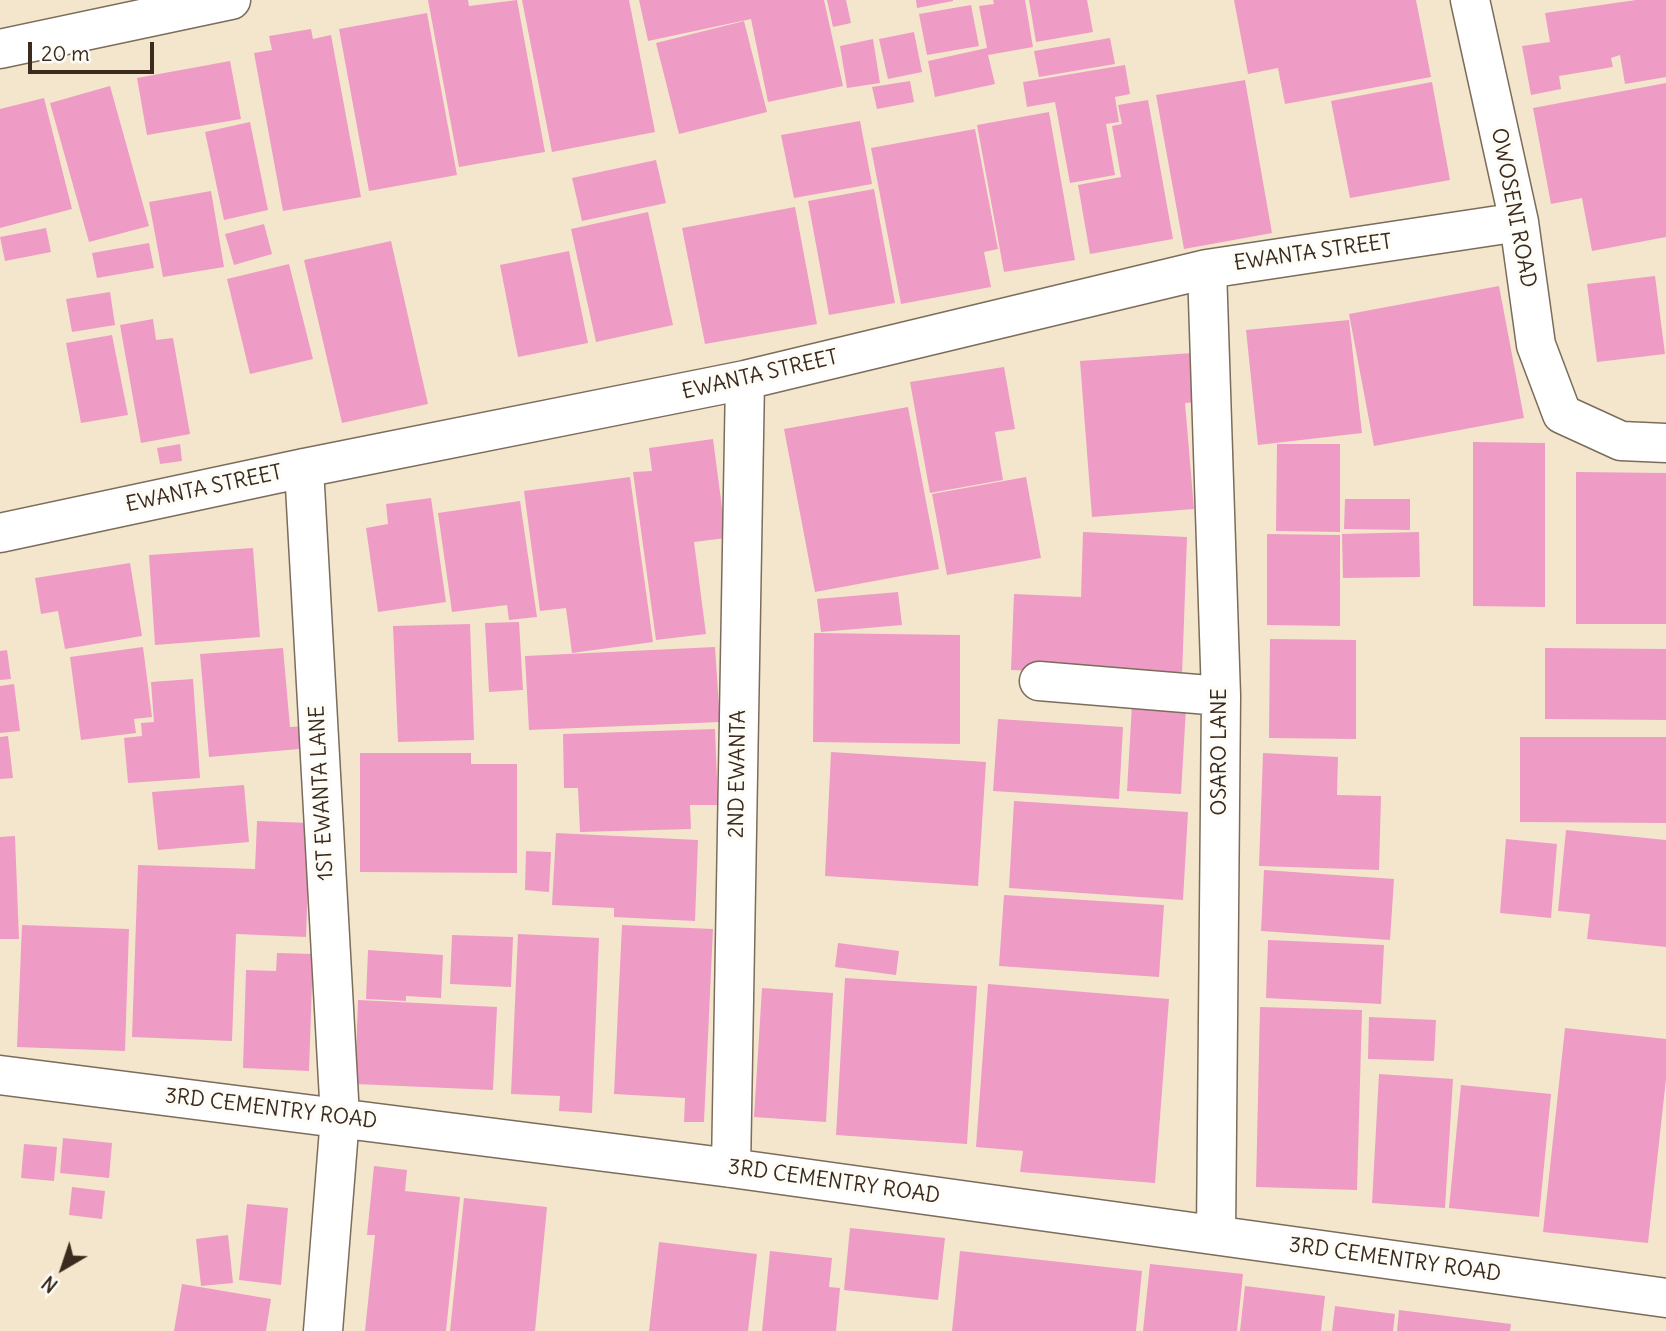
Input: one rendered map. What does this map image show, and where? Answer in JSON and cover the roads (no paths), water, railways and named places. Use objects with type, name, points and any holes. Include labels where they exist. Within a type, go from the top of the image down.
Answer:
[{"type":"street","points":[[0,49],[231,0]]},
{"type":"street","name":"OWOSENI ROAD","points":[[1469,0],[1519,222],[1536,345],[1562,414],[1621,441],[1666,443]]},
{"type":"street","name":"EWANTA STREET","points":[[0,533],[304,468],[745,380],[1207,269],[1519,222]]},
{"type":"street","name":"OSARO LANE","points":[[1207,269],[1221,696],[1216,1235]]},
{"type":"street","name":"2ND EWANTA","points":[[731,1168],[745,380]]},
{"type":"street","name":"1ST EWANTA LANE","points":[[304,468],[340,1117],[323,1331]]},
{"type":"street","points":[[1039,681],[1221,696]]},
{"type":"street","name":"3RD CEMENTRY ROAD","points":[[0,1075],[731,1168],[1216,1235],[1665,1290]]}]
